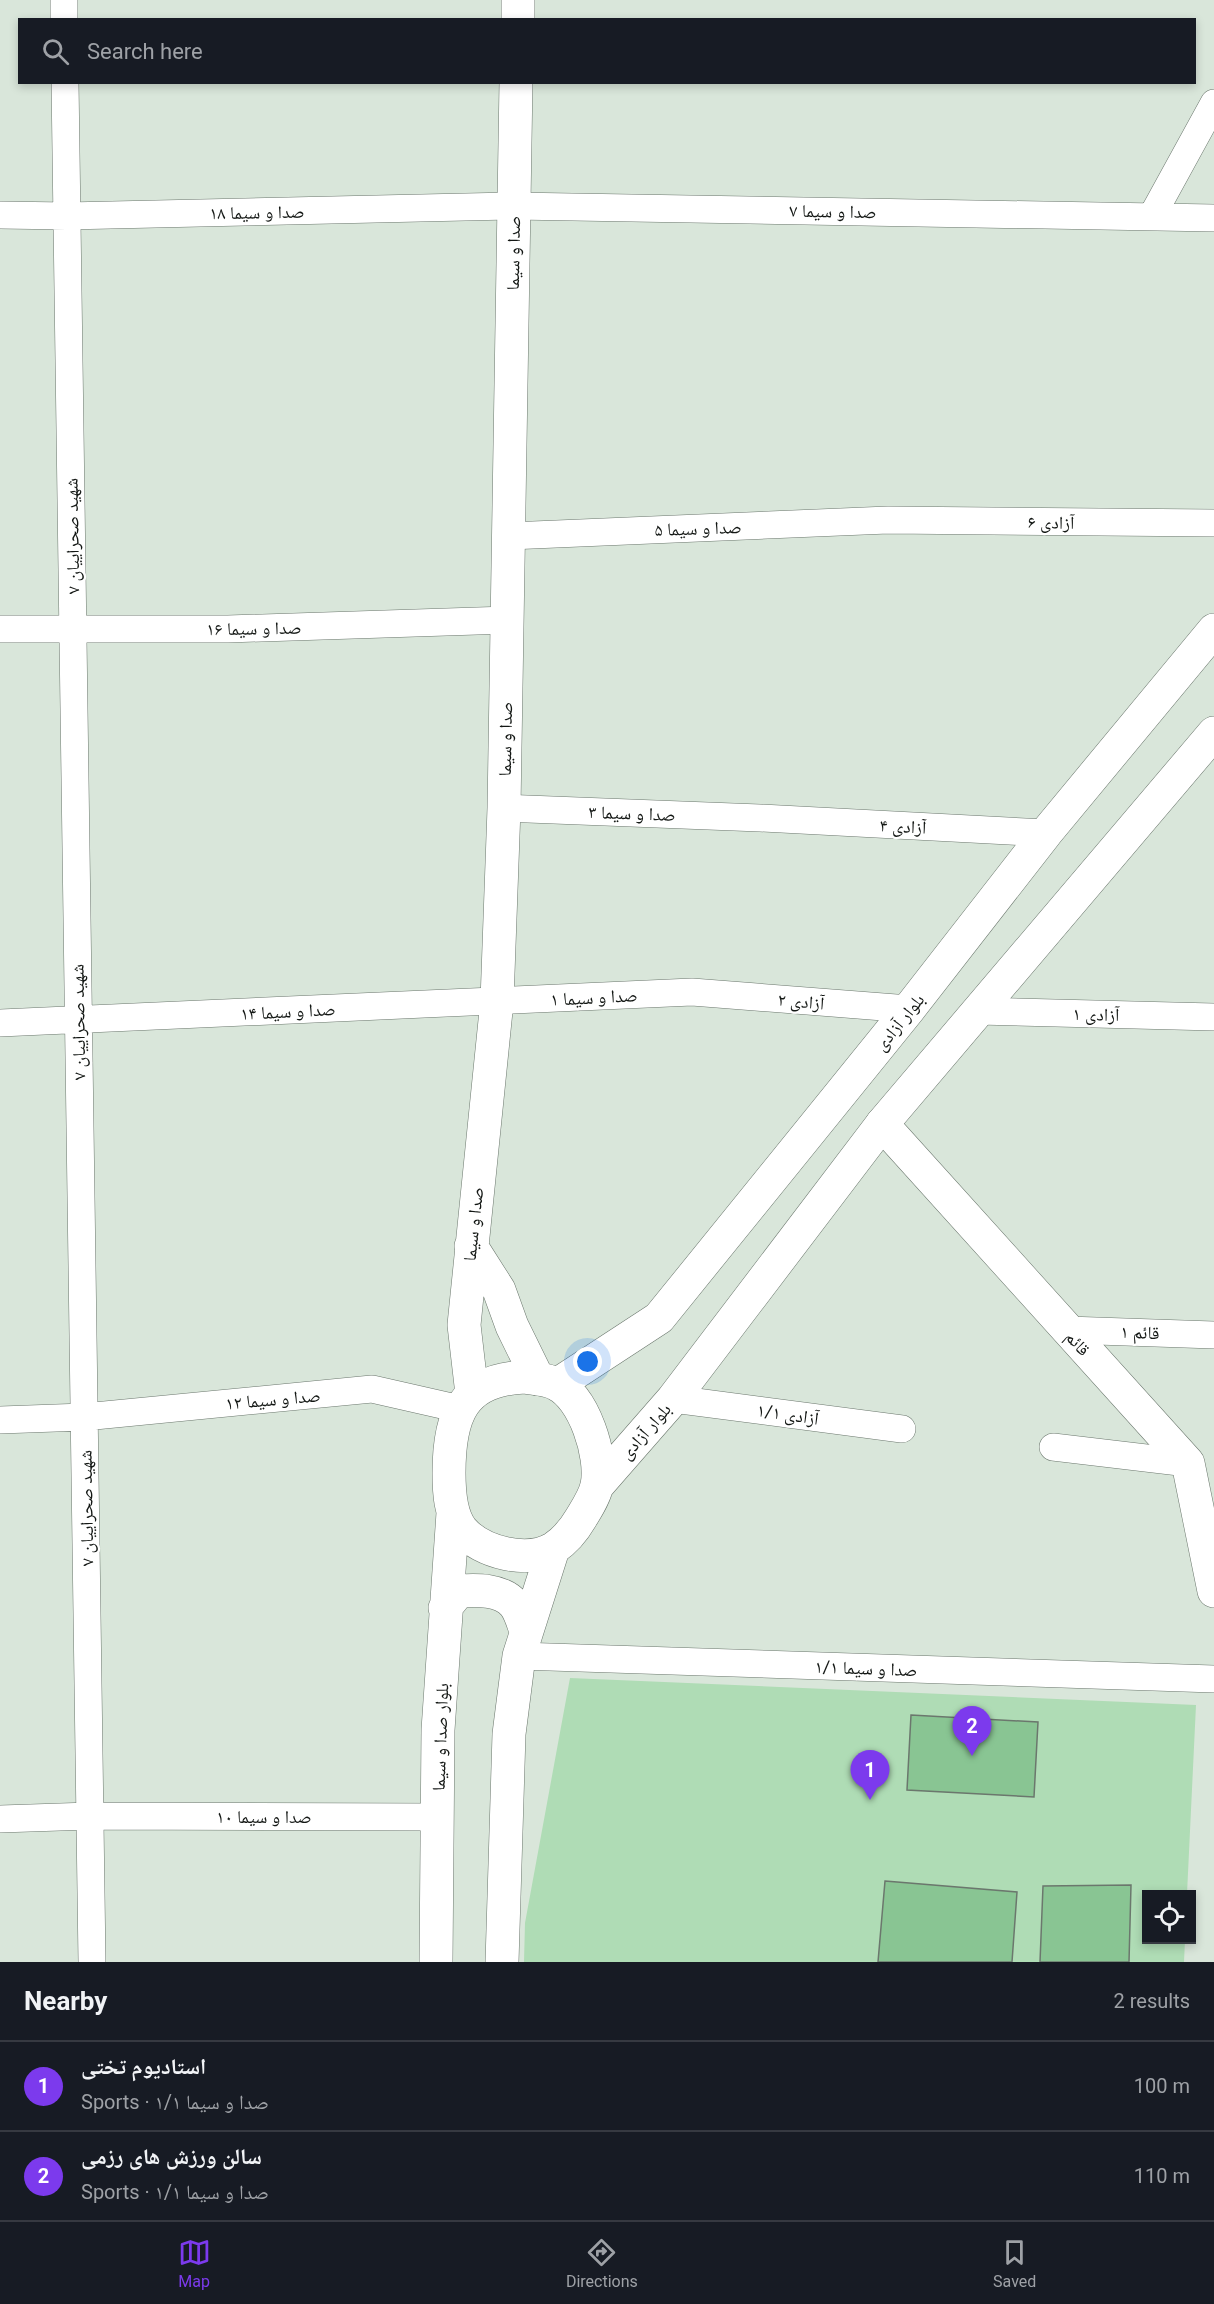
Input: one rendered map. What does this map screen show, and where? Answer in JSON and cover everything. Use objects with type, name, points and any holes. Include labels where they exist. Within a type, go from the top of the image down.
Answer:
[{"type":"main road","points":[[518,0],[518,18]]},
{"type":"main road","name":"صدا و سیما","points":[[466,1401],[464,1324],[497,1001],[508,621],[516,84]]},
{"type":"main road","name":"بلوار آزادی","points":[[548,1382],[659,1318],[909,1009],[1046,833],[1214,630]]},
{"type":"main road","name":"بلوار آزادی","points":[[597,1486],[673,1399],[882,1124],[1214,733]]},
{"type":"main road","name":"قائم","points":[[882,1124],[1067,1330],[1201,1471]]},
{"type":"main road","points":[[471,1246],[499,1290],[512,1326],[548,1382],[581,1410],[599,1462],[597,1486],[589,1505],[572,1533],[552,1549],[530,1555],[506,1556],[482,1545],[462,1530],[453,1513],[449,1487],[452,1430],[466,1401],[491,1382],[507,1378],[548,1382]]},
{"type":"main road","points":[[1201,1471],[1214,1591]]},
{"type":"main road","name":"بلوار صدا و سیما","points":[[436,1962],[438,1730],[453,1513]]},
{"type":"main road","points":[[502,1962],[509,1734],[523,1644],[552,1549]]},
{"type":"main road","points":[[445,1608],[459,1591],[482,1590],[499,1594],[514,1604],[523,1644]]},
{"type":"street","points":[[64,0],[64,18]]},
{"type":"street","name":"شهید صحراییان ۷","points":[[65,84],[92,1962]]},
{"type":"street","points":[[1152,216],[1214,103]]},
{"type":"street","name":"صدا و سیما ۱۸","points":[[0,215],[67,216],[514,206]]},
{"type":"street","name":"صدا و سیما ۷","points":[[514,206],[1214,218]]},
{"type":"street","name":"صدا و سیما ۵","points":[[509,537],[888,520]]},
{"type":"street","name":"آزادی ۶","points":[[888,520],[1214,524]]},
{"type":"street","name":"صدا و سیما ۱۶","points":[[0,629],[228,629],[508,621]]},
{"type":"street","name":"صدا و سیما ۳","points":[[504,808],[760,818]]},
{"type":"street","name":"آزادی ۴","points":[[760,818],[1046,833]]},
{"type":"street","name":"صدا و سیما ۱","points":[[497,1001],[692,992]]},
{"type":"street","name":"آزادی ۲","points":[[692,992],[909,1009]]},
{"type":"street","name":"صدا و سیما ۱۴","points":[[0,1023],[497,1001]]},
{"type":"street","name":"آزادی ۱","points":[[978,1011],[1214,1017]]},
{"type":"street","name":"قائم ۱","points":[[1067,1330],[1214,1335]]},
{"type":"street","name":"صدا و سیما ۱۲","points":[[0,1420],[84,1417],[372,1389],[466,1401]]},
{"type":"street","name":"آزادی ۱/۱","points":[[673,1399],[902,1429]]},
{"type":"street","points":[[1053,1447],[1201,1471]]},
{"type":"street","name":"صدا و سیما ۱/۱","points":[[523,1644],[1214,1679]]},
{"type":"street","name":"صدا و سیما ۱۰","points":[[0,1819],[90,1816],[438,1817]]},
{"type":"green space","points":[[570,1678],[1196,1705],[1187,1890],[1142,1890],[1142,1944],[1185,1944],[1184,1962],[524,1962],[525,1923]]},
{"type":"building","points":[[911,1715],[1038,1722],[1034,1797],[907,1790]]},
{"type":"building","points":[[885,1881],[1017,1892],[1012,1962],[878,1962]]},
{"type":"building","points":[[1131,1885],[1129,1962],[1040,1962],[1043,1886]]},
{"type":"place","name":"سالن ورزش های رزمی","points":[[972,1756]]},
{"type":"place","name":"استادیوم تختی","points":[[870,1800]]}]
